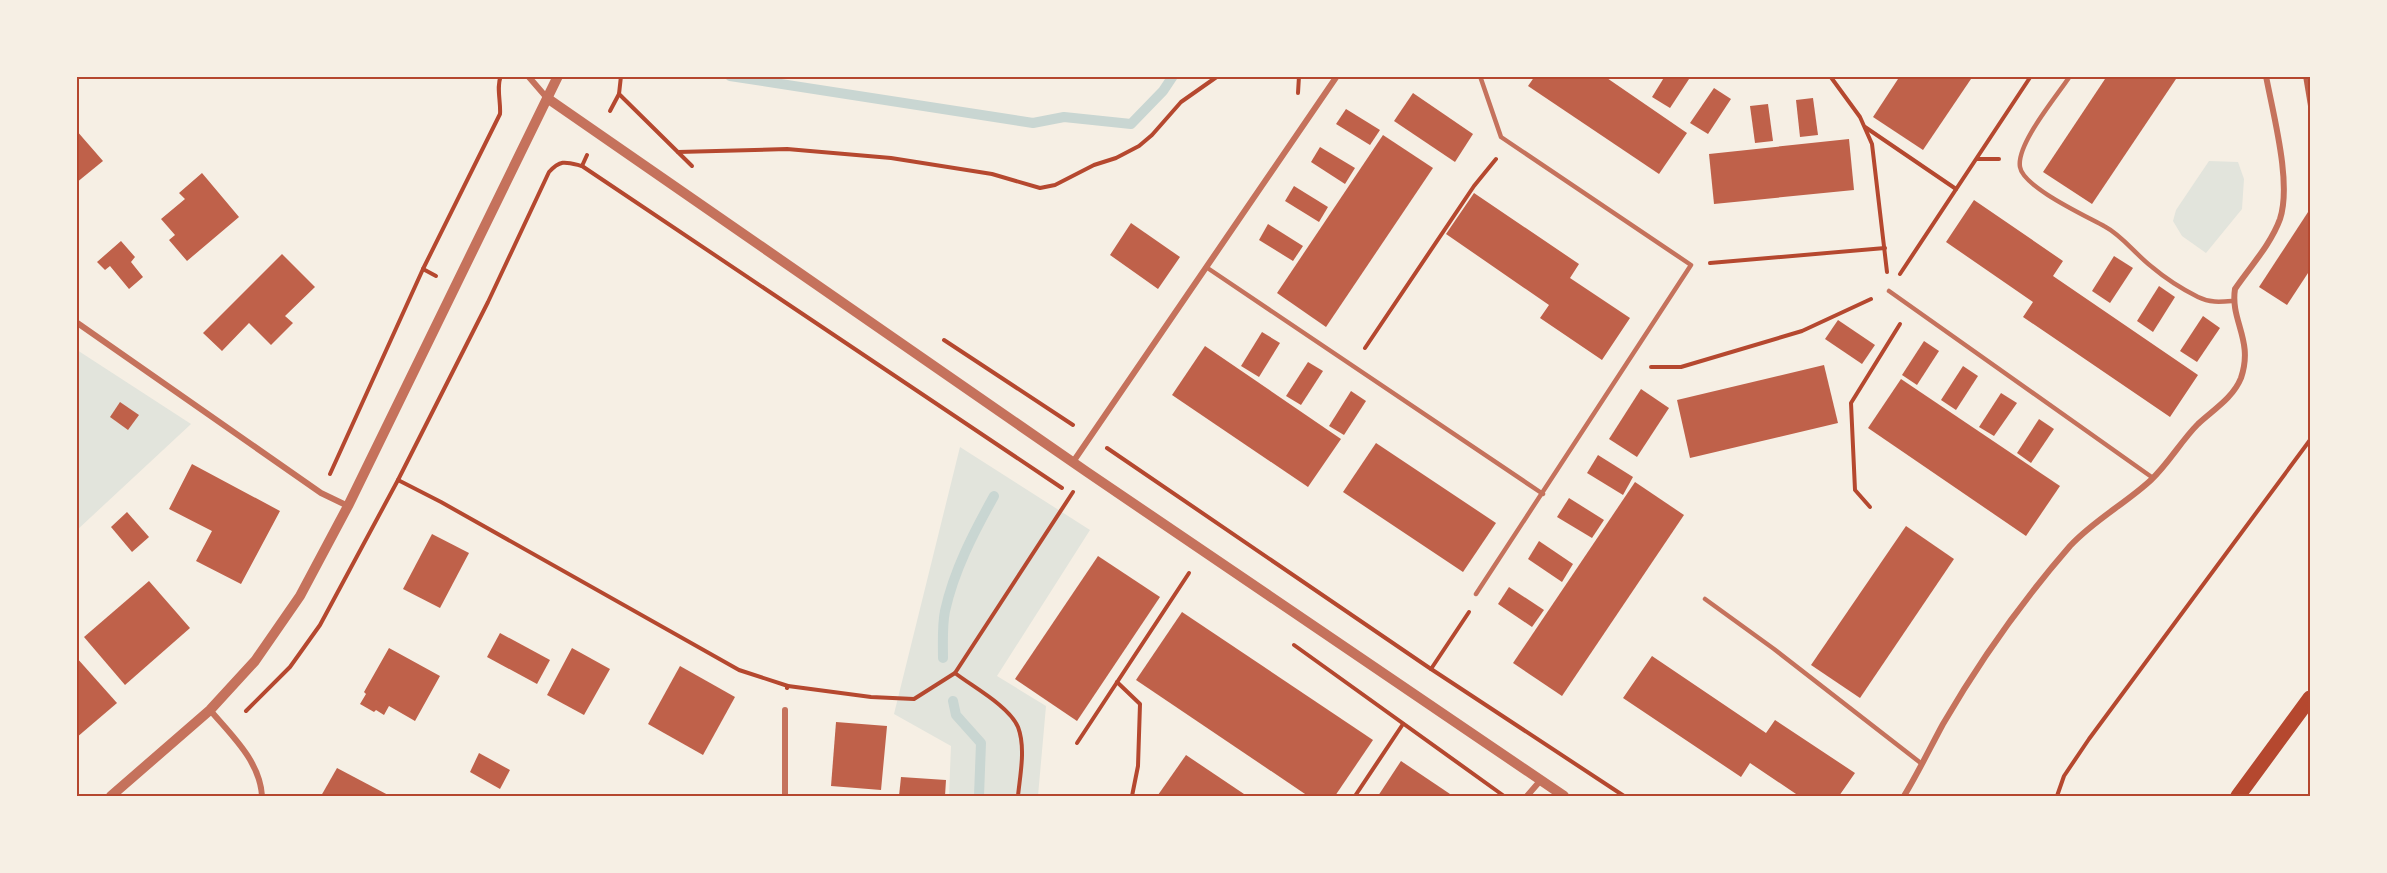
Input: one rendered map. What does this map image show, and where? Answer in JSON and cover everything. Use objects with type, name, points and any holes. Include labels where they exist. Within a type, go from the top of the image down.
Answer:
[{"type":"main road","points":[[2238,796],[2310,698]]},
{"type":"street","points":[[528,76],[548,98],[1073,462],[1564,796]]},
{"type":"street","points":[[111,796],[210,710],[255,661],[300,596],[348,506],[558,76]]},
{"type":"street","points":[[1073,462],[1337,76]]},
{"type":"street","points":[[1904,796],[1943,725],[1982,664],[2042,580],[2073,544],[2108,512],[2153,478],[2199,424],[2229,397],[2240,380],[2245,363],[2245,341],[2233,301],[2235,289],[2279,220],[2283,204],[2284,183],[2266,76]]},
{"type":"street","points":[[76,322],[321,493],[348,506]]},
{"type":"street","points":[[210,710],[246,752],[261,784],[262,796]]},
{"type":"street","points":[[785,710],[785,796]]},
{"type":"street","points":[[1527,796],[1540,781]]},
{"type":"lane","points":[[1476,594],[1691,265],[1501,137],[1480,76]]},
{"type":"lane","points":[[2070,76],[2026,142],[2020,161],[2021,172],[2053,197],[2120,236],[2151,267],[2197,297],[2213,303],[2233,301]]},
{"type":"lane","points":[[1206,267],[1543,494]]},
{"type":"lane","points":[[1889,291],[2153,478]]},
{"type":"lane","points":[[1705,599],[1774,649],[1923,765]]},
{"type":"path","points":[[321,493],[423,269],[500,114],[501,101],[498,82],[501,76]]},
{"type":"path","points":[[678,152],[787,150],[891,158],[992,174],[1040,188],[1055,185],[1139,146],[1152,135],[1181,102],[1218,76]]},
{"type":"path","points":[[1830,76],[1860,117],[1872,144],[1889,291]]},
{"type":"path","points":[[1625,367],[1681,367],[1802,331],[1889,291],[2031,76]]},
{"type":"path","points":[[1864,127],[1956,189]]},
{"type":"path","points":[[1353,366],[1474,186],[1509,142]]},
{"type":"path","points":[[582,166],[596,173],[1082,501]]},
{"type":"path","points":[[1691,265],[1885,248]]},
{"type":"path","points":[[1870,507],[1855,490],[1851,403],[1911,306]]},
{"type":"path","points":[[2057,796],[2064,776],[2089,739],[2310,440]]},
{"type":"path","points":[[398,480],[739,670],[788,686],[871,698],[914,699],[955,674],[1072,494]]},
{"type":"path","points":[[1179,566],[1197,579]]},
{"type":"path","points":[[1077,743],[1189,573]]},
{"type":"path","points":[[1431,669],[1475,603],[1476,594]]},
{"type":"path","points":[[1288,641],[1504,796]]},
{"type":"path","points":[[955,674],[1008,712],[1018,728],[1022,749],[1018,796]]},
{"type":"path","points":[[1117,682],[1140,704],[1138,766],[1132,796]]},
{"type":"path","points":[[785,710],[788,686]]},
{"type":"path","points":[[1355,796],[1403,724]]},
{"type":"shaded area","points":[[2209,161],[2238,162],[2244,179],[2242,209],[2206,253],[2182,236],[2173,221],[2176,210]]},
{"type":"shaded area","points":[[77,350],[191,424],[77,530]]},
{"type":"shaded area","points":[[960,447],[1090,530],[997,676],[1046,706],[1038,796],[949,796],[951,746],[894,714]]},
{"type":"building","points":[[1535,76],[1604,76],[1687,133],[1659,174],[1528,86]]},
{"type":"building","points":[[1665,76],[1691,76],[1670,108],[1652,97]]},
{"type":"building","points":[[1900,76],[1973,76],[1923,150],[1873,117]]},
{"type":"building","points":[[2107,76],[2178,76],[2092,204],[2043,172]]},
{"type":"building","points":[[2303,76],[2310,76],[2310,112],[2309,112]]},
{"type":"building","points":[[1714,88],[1731,99],[1708,134],[1690,123]]},
{"type":"building","points":[[1413,93],[1473,134],[1455,162],[1394,121]]},
{"type":"building","points":[[1813,98],[1818,135],[1800,137],[1796,100]]},
{"type":"building","points":[[1768,104],[1773,141],[1755,143],[1750,106]]},
{"type":"building","points":[[1346,109],[1380,130],[1370,145],[1336,124]]},
{"type":"building","points":[[76,130],[103,161],[76,183]]},
{"type":"building","points":[[1383,135],[1433,168],[1326,327],[1277,293]]},
{"type":"building","points":[[1849,139],[1854,190],[1714,204],[1709,154]]},
{"type":"building","points":[[1320,147],[1355,168],[1345,184],[1311,162]]},
{"type":"building","points":[[202,173],[239,217],[187,261],[169,240],[175,235],[161,219],[185,199],[179,193]]},
{"type":"building","points":[[1294,186],[1328,207],[1319,222],[1285,201]]},
{"type":"building","points":[[1474,193],[1579,264],[1570,278],[1630,318],[1602,360],[1540,318],[1549,305],[1446,234]]},
{"type":"building","points":[[1974,200],[2063,261],[2053,276],[2198,375],[2170,417],[2023,317],[2033,302],[1946,242]]},
{"type":"building","points":[[2310,209],[2310,270],[2287,305],[2259,287]]},
{"type":"building","points":[[1131,223],[1180,257],[1158,289],[1110,255]]},
{"type":"building","points":[[1268,224],[1303,246],[1293,261],[1259,240]]},
{"type":"building","points":[[121,241],[135,257],[131,262],[143,277],[129,289],[110,266],[105,270],[97,262]]},
{"type":"building","points":[[282,254],[315,287],[285,316],[293,323],[271,345],[249,323],[222,351],[203,333]]},
{"type":"building","points":[[2114,256],[2133,268],[2110,303],[2092,291]]},
{"type":"building","points":[[2159,286],[2175,297],[2153,332],[2137,321]]},
{"type":"building","points":[[2203,316],[2220,328],[2197,362],[2180,351]]},
{"type":"building","points":[[1838,320],[1875,345],[1862,364],[1825,339]]},
{"type":"building","points":[[1262,332],[1280,343],[1259,377],[1241,366]]},
{"type":"building","points":[[1924,341],[1939,351],[1917,385],[1902,375]]},
{"type":"building","points":[[1205,346],[1341,439],[1308,487],[1172,395]]},
{"type":"building","points":[[1308,362],[1323,371],[1301,405],[1286,396]]},
{"type":"building","points":[[1824,365],[1838,423],[1690,458],[1677,400]]},
{"type":"building","points":[[1963,366],[1978,376],[1956,410],[1941,400]]},
{"type":"building","points":[[1901,379],[2060,486],[2026,536],[1868,428]]},
{"type":"building","points":[[1641,389],[1669,408],[1637,457],[1609,439]]},
{"type":"building","points":[[1351,391],[1366,401],[1344,435],[1329,426]]},
{"type":"building","points":[[2001,393],[2017,403],[1994,436],[1979,427]]},
{"type":"building","points":[[120,402],[139,415],[128,430],[110,417]]},
{"type":"building","points":[[2039,419],[2054,429],[2031,463],[2017,453]]},
{"type":"building","points":[[1376,443],[1496,523],[1463,572],[1343,492]]},
{"type":"building","points":[[1598,455],[1633,477],[1623,495],[1587,473]]},
{"type":"building","points":[[192,464],[280,511],[241,584],[196,561],[212,531],[169,509]]},
{"type":"building","points":[[1635,482],[1684,515],[1562,696],[1513,663]]},
{"type":"building","points":[[1569,498],[1604,520],[1592,538],[1557,517]]},
{"type":"building","points":[[127,512],[149,537],[132,552],[111,527]]},
{"type":"building","points":[[1906,526],[1954,559],[1860,698],[1811,665]]},
{"type":"building","points":[[432,534],[469,553],[440,608],[403,589]]},
{"type":"building","points":[[1539,541],[1573,564],[1562,582],[1528,559]]},
{"type":"building","points":[[1098,556],[1160,597],[1077,721],[1015,679]]},
{"type":"building","points":[[149,581],[190,628],[125,685],[84,637]]},
{"type":"building","points":[[1509,587],[1544,610],[1532,627],[1498,604]]},
{"type":"building","points":[[1182,612],[1373,740],[1335,796],[1308,796],[1136,680]]},
{"type":"building","points":[[500,633],[550,660],[537,684],[487,657]]},
{"type":"building","points":[[389,648],[440,676],[415,721],[389,706],[384,715],[360,704],[366,694],[364,692]]},
{"type":"building","points":[[572,648],[610,669],[584,715],[547,695]]},
{"type":"building","points":[[1652,656],[1766,733],[1775,720],[1855,773],[1839,796],[1799,796],[1750,763],[1741,777],[1623,698]]},
{"type":"building","points":[[76,657],[117,703],[76,738]]},
{"type":"building","points":[[680,666],[735,697],[703,755],[648,724]]},
{"type":"building","points":[[836,722],[887,726],[881,790],[831,786]]},
{"type":"building","points":[[479,753],[510,770],[500,789],[470,772]]},
{"type":"building","points":[[1186,755],[1247,796],[1158,795]]},
{"type":"building","points":[[1401,761],[1453,796],[1378,796]]},
{"type":"building","points":[[337,768],[390,796],[321,796]]},
{"type":"building","points":[[901,777],[946,780],[945,796],[899,796]]},
{"type":"waterway","points":[[730,76],[1033,123],[1064,117],[1131,124],[1163,91],[1173,76]]},
{"type":"waterway","points":[[943,658],[943,623],[949,596],[965,552],[994,496]]},
{"type":"waterway","points":[[953,701],[956,715],[981,743],[979,796]]}]
